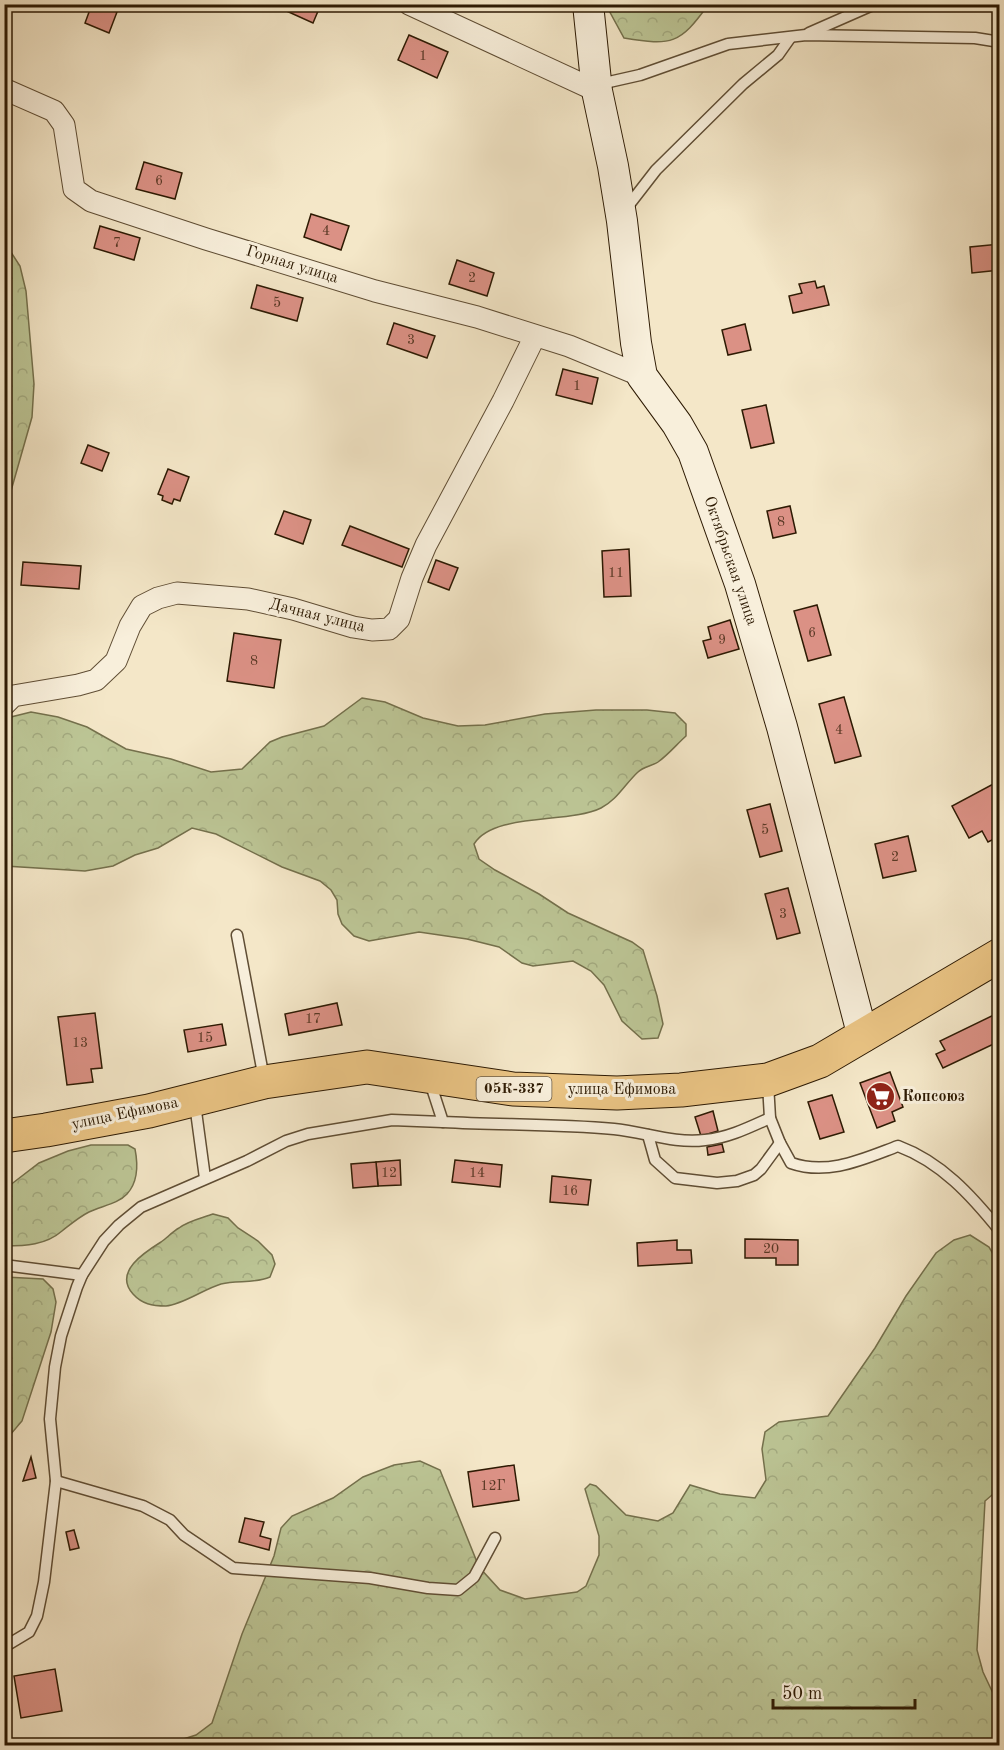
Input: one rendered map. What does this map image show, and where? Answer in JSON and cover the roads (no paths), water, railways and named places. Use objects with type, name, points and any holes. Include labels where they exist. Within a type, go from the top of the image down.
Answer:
[{"type":"main road","name":"улица Ефимова","points":[[4,1136],[138,1113],[264,1082],[367,1067],[513,1089],[617,1093],[681,1090],[768,1080],[820,1061],[999,955]]},
{"type":"street","points":[[409,4],[596,87]]},
{"type":"street","name":"Октябрьская улица","points":[[588,4],[596,87],[621,215],[642,376],[677,424],[693,452],[740,584],[782,727],[863,1037]]},
{"type":"street","name":"Горная улица","points":[[4,88],[54,111],[64,125],[74,189],[91,201],[375,291],[477,317],[569,346],[642,376]]},
{"type":"street","name":"Дачная улица","points":[[4,705],[13,696],[96,680],[116,661],[130,626],[142,606],[158,598],[177,593],[248,599],[293,609],[353,627],[372,630],[389,628],[399,620],[412,578],[426,545],[535,336]]},
{"type":"lane","points":[[806,35],[875,4]]},
{"type":"lane","points":[[596,87],[640,75],[728,44],[806,35],[975,38],[999,42]]},
{"type":"lane","points":[[621,215],[656,170],[743,84],[778,55],[790,38]]},
{"type":"lane","points":[[237,935],[264,1082]]},
{"type":"lane","points":[[428,1075],[443,1122]]},
{"type":"lane","points":[[768,1080],[770,1118],[791,1163],[806,1168],[856,1163],[898,1146],[916,1153],[937,1166],[977,1203],[999,1231]]},
{"type":"lane","points":[[195,1099],[205,1178]]},
{"type":"lane","points":[[4,1647],[29,1632],[37,1617],[44,1582],[56,1481],[50,1419],[55,1366],[67,1315],[82,1275],[104,1241],[141,1207],[247,1161],[286,1141],[308,1134],[392,1120],[577,1127],[617,1130],[678,1141],[708,1140],[735,1133],[770,1118]]},
{"type":"lane","points":[[648,1136],[655,1160],[675,1178],[717,1183],[737,1181],[754,1175],[780,1143]]},
{"type":"lane","points":[[4,1265],[82,1275]]},
{"type":"lane","points":[[56,1481],[143,1506],[170,1520],[184,1535],[233,1568],[370,1578],[428,1588],[458,1590],[474,1577],[495,1538]]},
{"type":"place","name":"Копсоюз","points":[[881,1097]]}]
